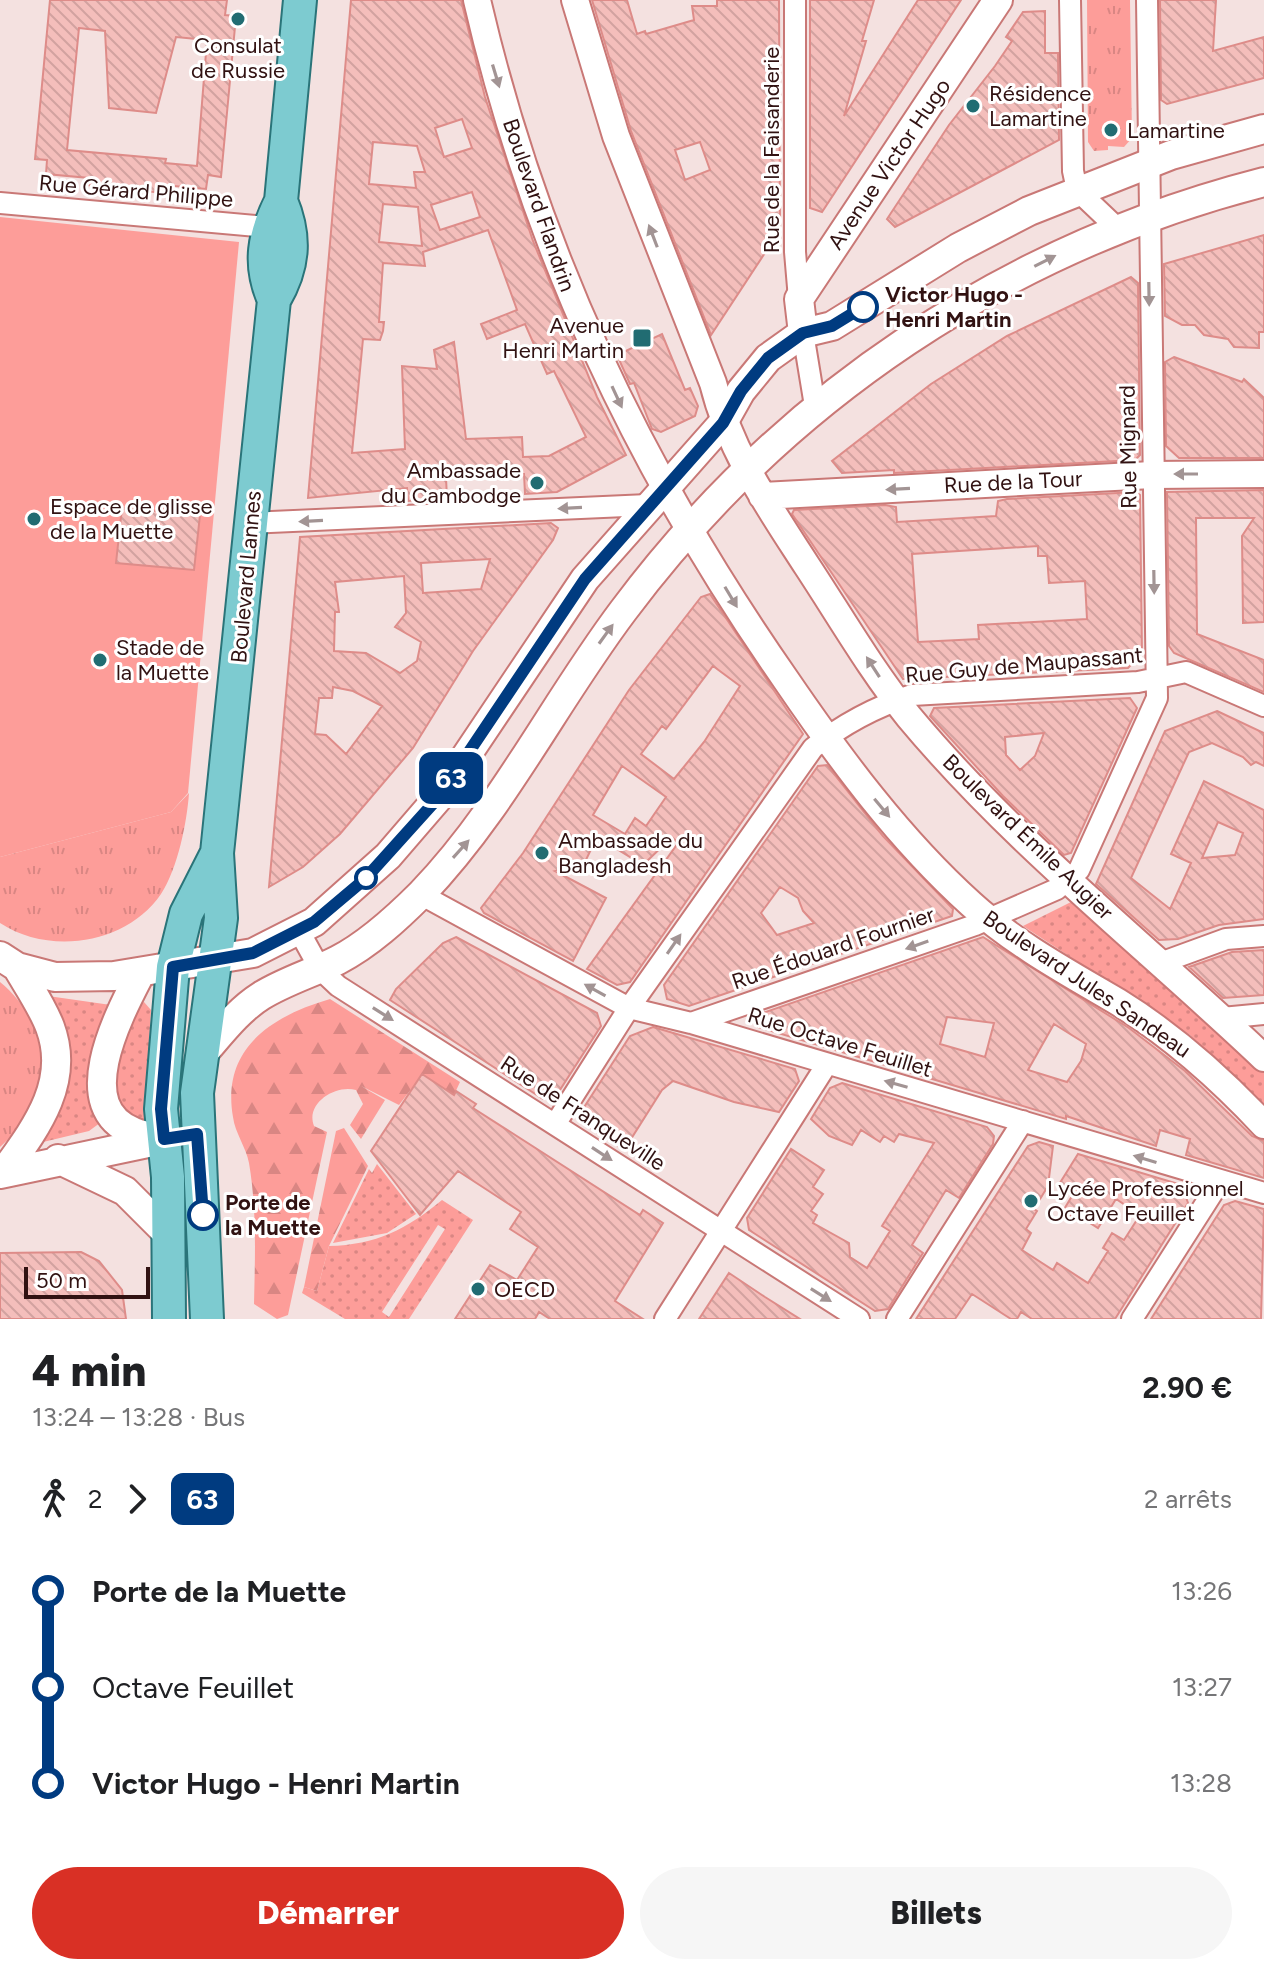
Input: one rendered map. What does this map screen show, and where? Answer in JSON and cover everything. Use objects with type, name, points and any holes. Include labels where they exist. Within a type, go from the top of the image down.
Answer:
[{"type":"main road","name":"Boulevard Lannes","points":[[207,1319],[197,1134],[201,1056],[217,960],[221,918],[217,853],[274,300],[287,277],[292,228],[275,214],[300,0]]},
{"type":"main road","name":"Avenue Victor Hugo","points":[[799,299],[998,0]]},
{"type":"main road","points":[[8,962],[55,977],[83,979],[141,972],[253,953],[314,922],[365,879],[438,798],[585,579],[723,423],[741,391],[768,358],[803,333],[832,326],[958,248],[1077,190],[1149,163],[1264,129]]},
{"type":"main road","points":[[201,1056],[257,998],[342,958],[383,929],[420,894],[471,837],[576,675],[626,607],[745,468],[815,406],[915,335],[984,293],[1117,228],[1264,182]]},
{"type":"main road","points":[[799,299],[803,333]]},
{"type":"main road","name":"Boulevard Lannes","points":[[169,1319],[169,1235],[161,1109],[173,967],[186,914],[217,853]]},
{"type":"main road","points":[[2,1173],[32,1135],[50,1102],[56,1069],[50,1026],[8,962]]},
{"type":"main road","points":[[141,972],[108,1042],[101,1075],[105,1101],[112,1115],[131,1131],[164,1139]]},
{"type":"main road","points":[[2,1173],[58,1159],[197,1134]]},
{"type":"main road","points":[[58,1159],[125,1191],[169,1235]]},
{"type":"street","name":"Boulevard Flandrin","points":[[477,0],[527,179],[572,300],[656,496],[691,530]]},
{"type":"street","points":[[575,0],[616,136],[713,383],[723,423]]},
{"type":"street","name":"Rue de la Faisanderie","points":[[795,0],[795,252],[799,299]]},
{"type":"street","points":[[1070,0],[1073,171],[1077,190],[1117,228]]},
{"type":"street","name":"Rue Mignard","points":[[1068,880],[1079,870],[1157,698],[1147,0]]},
{"type":"street","name":"Rue Gérard Philippe","points":[[0,203],[275,214]]},
{"type":"street","points":[[803,333],[815,406]]},
{"type":"street","name":"Boulevard Émile Augier","points":[[723,423],[762,496],[896,700],[974,790],[1264,1058]]},
{"type":"street","name":"Rue de la Tour","points":[[762,496],[1152,475],[1264,474]]},
{"type":"street","points":[[250,523],[656,496]]},
{"type":"street","name":"Boulevard Jules Sandeau","points":[[691,530],[751,630],[826,738],[905,835],[971,904],[1049,963],[1120,1004],[1186,1050],[1264,1125]]},
{"type":"street","name":"Rue Guy de Maupassant","points":[[556,1123],[629,1008],[813,748],[826,738],[896,700],[912,695],[1156,678],[1186,672],[1264,706]]},
{"type":"street","name":"Rue Édouard Fournier","points":[[691,1023],[990,919],[1057,889],[1068,880]]},
{"type":"street","name":"Rue Octave Feuillet","points":[[420,894],[629,1008],[691,1023],[1264,1193]]},
{"type":"street","name":"Rue de Franqueville","points":[[299,931],[320,969],[338,986],[859,1319]]},
{"type":"street","points":[[1163,962],[1226,939],[1264,936]]},
{"type":"street","points":[[1222,1018],[1264,1014]]},
{"type":"street","points":[[665,1319],[827,1064]]},
{"type":"street","points":[[897,1319],[1023,1121]]},
{"type":"street","points":[[1132,1319],[1220,1181]]},
{"type":"green space","points":[[1087,0],[1130,0],[1132,138],[1124,147],[1108,146],[1108,150],[1094,151],[1088,142]]},
{"type":"green space","name":"Stade de la Muette","points":[[0,217],[239,242],[188,793],[171,812],[0,857]]},
{"type":"green space","points":[[189,793],[181,845],[167,883],[146,911],[129,924],[108,934],[64,942],[20,933],[0,923],[0,857],[171,812]]},
{"type":"green space","points":[[1073,901],[1264,1073],[1264,1104],[1190,1035],[1023,926]]},
{"type":"green space","points":[[0,982],[18,1000],[31,1021],[39,1042],[41,1064],[38,1087],[30,1108],[18,1129],[0,1147]]},
{"type":"green space","points":[[48,996],[111,1005],[104,1120],[89,1131],[39,1143]]},
{"type":"green space","points":[[330,999],[460,1082],[454,1095],[422,1075],[399,1105],[361,1086],[385,1100],[361,1139],[350,1125],[363,1104],[356,1090],[340,1090],[318,1103],[312,1118],[314,1126],[327,1132],[288,1315],[277,1319],[254,1304],[252,1181],[248,1157],[234,1123],[231,1093],[235,1072],[255,1038],[289,1015]]},
{"type":"green space","points":[[144,1002],[151,1010],[145,1122],[124,1115],[110,1079],[138,1005]]},
{"type":"green space","points":[[344,1128],[368,1166],[329,1246],[317,1291],[304,1287],[336,1131]]},
{"type":"green space","points":[[377,1164],[416,1214],[387,1233],[333,1243],[369,1169],[372,1173]]},
{"type":"green space","points":[[442,1200],[473,1220],[409,1319],[345,1319],[302,1293],[304,1287],[317,1291],[329,1246],[362,1242],[390,1234]],"holes":[[[438,1225],[445,1229],[389,1317],[382,1312]]]},
{"type":"building","points":[[50,0],[227,0],[225,15],[236,16],[221,177],[208,175],[206,189],[164,185],[163,193],[88,185],[89,178],[46,174],[47,160],[35,159]],"holes":[[[79,28],[105,31],[109,108],[156,113],[176,37],[207,40],[197,166],[165,163],[166,159],[67,150]]]},
{"type":"building","points":[[351,0],[461,0],[485,97],[533,241],[597,397],[626,455],[557,492],[525,494],[524,474],[446,478],[447,498],[408,501],[407,488],[308,498]],"holes":[[[462,119],[472,148],[444,157],[435,128]],[[373,142],[417,146],[425,172],[414,172],[416,188],[369,184]],[[472,192],[480,217],[440,230],[431,205]],[[383,204],[418,207],[422,246],[379,242]],[[488,230],[517,310],[481,324],[487,339],[525,324],[547,374],[554,371],[586,437],[549,456],[523,457],[522,437],[466,439],[454,342],[434,350],[437,369],[402,366],[405,449],[352,453],[363,339],[380,340],[383,331],[384,322],[379,322],[383,263],[425,266],[423,252]]]},
{"type":"building","points":[[592,0],[627,0],[637,34],[645,31],[646,34],[694,20],[692,6],[717,6],[717,0],[779,0],[780,230],[711,335],[631,131]],"holes":[[[700,142],[710,170],[685,180],[675,150]]]},
{"type":"building","points":[[810,0],[874,0],[862,41],[866,41],[844,116],[918,0],[961,0],[822,212],[810,208]]},
{"type":"building","points":[[1160,0],[1216,0],[1213,51],[1264,37],[1264,78],[1167,104],[1161,100]]},
{"type":"building","points":[[1045,11],[1045,53],[1058,53],[1059,140],[895,227],[887,219],[949,125],[1012,41],[1006,37],[1023,12]]},
{"type":"building","points":[[1264,235],[1264,332],[1259,332],[1259,348],[1234,347],[1228,339],[1204,335],[1195,325],[1182,325],[1165,316],[1164,264]]},
{"type":"building","points":[[1131,277],[1138,283],[1140,455],[1135,460],[894,473],[894,470],[842,473],[832,461],[931,384],[1007,336]]},
{"type":"building","points":[[662,334],[685,390],[690,388],[698,406],[695,416],[661,432],[652,429],[634,383],[630,384],[617,355]]},
{"type":"building","points":[[1174,357],[1242,382],[1244,379],[1264,398],[1264,458],[1179,458],[1166,446],[1165,362]]},
{"type":"building","points":[[1264,490],[1264,622],[1243,623],[1242,536],[1254,518],[1196,518],[1197,634],[1264,660],[1264,692],[1174,653],[1169,646],[1167,492]]},
{"type":"building","points":[[1136,492],[1140,495],[1142,653],[1128,668],[903,679],[792,514],[794,510],[885,505],[896,507],[897,522],[996,516],[998,501]],"holes":[[[1038,546],[1038,556],[1047,556],[1049,583],[1085,581],[1087,619],[978,625],[979,639],[918,642],[912,554]]]},
{"type":"building","points":[[122,508],[200,515],[194,570],[116,563]]},
{"type":"building","points":[[551,523],[558,528],[553,540],[473,651],[413,748],[340,834],[303,867],[269,887],[300,537]],"holes":[[[490,559],[481,589],[423,593],[421,563]],[[404,576],[406,613],[395,627],[421,642],[417,661],[400,673],[366,653],[334,651],[335,612],[339,612],[335,582]],[[333,687],[353,691],[382,706],[346,754],[326,735],[315,734],[319,698],[332,698]]]},
{"type":"building","points":[[710,594],[803,734],[630,982],[617,985],[587,969],[678,843],[672,837],[643,865],[597,837],[584,864],[555,871],[606,898],[573,961],[484,913],[481,908],[523,853],[629,690],[701,597]],"holes":[[[713,666],[740,686],[704,742],[674,779],[641,754],[662,726],[666,729]],[[622,766],[666,797],[646,826],[635,818],[625,834],[593,815]]]},
{"type":"building","points":[[1130,698],[1137,708],[1071,853],[1064,855],[1003,796],[930,716],[934,708]],"holes":[[[1044,733],[1035,756],[1020,770],[1006,755],[1005,737]]]},
{"type":"building","points":[[1217,711],[1264,733],[1264,766],[1256,762],[1251,765],[1243,757],[1212,743],[1189,752],[1131,878],[1170,909],[1191,863],[1171,854],[1204,781],[1264,810],[1264,919],[1219,925],[1178,939],[1159,940],[1096,884],[1165,731]],"holes":[[[1218,822],[1243,833],[1235,855],[1202,858]]]},
{"type":"building","points":[[827,765],[883,836],[953,909],[952,916],[689,1006],[667,999],[664,985],[818,766]],"holes":[[[780,887],[798,898],[803,911],[814,923],[777,935],[761,913]]]},
{"type":"building","points":[[456,937],[597,1013],[601,1026],[556,1096],[543,1099],[390,1000],[396,989],[443,943]]},
{"type":"building","points":[[983,937],[1129,1028],[1185,1071],[1252,1136],[1264,1141],[1264,1178],[1186,1155],[1190,1139],[1160,1130],[1156,1146],[1066,1116],[1066,1119],[758,1027],[757,1015]],"holes":[[[947,1017],[994,1023],[985,1057],[940,1044]],[[1054,1024],[1086,1044],[1081,1061],[1067,1082],[1028,1070]]]},
{"type":"building","points":[[1264,950],[1264,995],[1223,998],[1189,967],[1232,952]]},
{"type":"building","points":[[653,1027],[795,1069],[799,1081],[779,1112],[734,1102],[673,1081],[662,1090],[624,1150],[584,1124],[581,1112],[630,1036]]},
{"type":"building","points":[[422,1074],[454,1095],[456,1091],[476,1104],[473,1108],[640,1215],[643,1210],[663,1223],[615,1301],[643,1319],[550,1319],[539,1312],[535,1319],[455,1319],[490,1265],[517,1280],[538,1247],[510,1229],[521,1212],[458,1171],[420,1215],[371,1151]]},
{"type":"building","points":[[842,1083],[987,1127],[994,1136],[993,1144],[959,1198],[946,1190],[912,1245],[923,1253],[888,1309],[875,1311],[749,1230],[747,1218],[791,1149],[824,1170],[813,1187],[823,1194],[811,1211],[817,1215],[813,1223],[849,1243],[850,1257],[867,1268],[890,1231],[882,1226],[934,1143],[899,1134],[894,1142],[884,1136],[880,1142],[861,1130],[852,1145],[829,1136],[811,1119],[830,1088]]},
{"type":"building","points":[[1039,1142],[1053,1146],[1048,1186],[1034,1209],[1037,1211],[1026,1229],[1031,1233],[1022,1250],[1053,1270],[1057,1263],[1088,1283],[1108,1251],[1103,1248],[1112,1233],[1124,1240],[1140,1215],[1116,1199],[1098,1228],[1082,1218],[1079,1222],[1063,1211],[1072,1196],[1058,1186],[1078,1154],[1182,1185],[1188,1203],[1115,1319],[1032,1319],[1021,1312],[1017,1319],[1011,1319],[972,1294],[955,1319],[916,1319],[1028,1146]]},
{"type":"building","points":[[1235,1201],[1264,1209],[1261,1319],[1151,1319],[1224,1205]]},
{"type":"building","points":[[81,1252],[99,1261],[122,1290],[126,1319],[0,1319],[0,1253]]},
{"type":"building","points":[[729,1273],[765,1297],[800,1319],[699,1319]]},
{"type":"bus line","name":"63","points":[[203,1215],[197,1134],[164,1139],[161,1109],[173,967],[253,953],[314,922],[365,879],[438,798],[533,651],[585,579],[621,534],[723,423],[741,391],[768,358],[803,333],[832,326],[863,307]]},
{"type":"place","name":"Consulat de Russie","points":[[238,19]]},
{"type":"place","name":"Résidence Lamartine","points":[[973,106]]},
{"type":"place","name":"Lamartine","points":[[1111,130]]},
{"type":"place","name":"Victor Hugo - Henri Martin","points":[[863,307]]},
{"type":"place","name":"Avenue Henri Martin","points":[[642,338]]},
{"type":"place","name":"Ambassade du Cambodge","points":[[537,483]]},
{"type":"place","name":"Espace de glisse de la Muette","points":[[34,519]]},
{"type":"place","name":"Stade de la Muette","points":[[100,660]]},
{"type":"place","name":"Ambassade du Bangladesh","points":[[542,853]]},
{"type":"place","name":"Lycée Professionnel Octave Feuillet","points":[[1031,1201]]},
{"type":"place","name":"Porte de la Muette","points":[[203,1215]]},
{"type":"place","name":"OECD","points":[[478,1289]]}]
